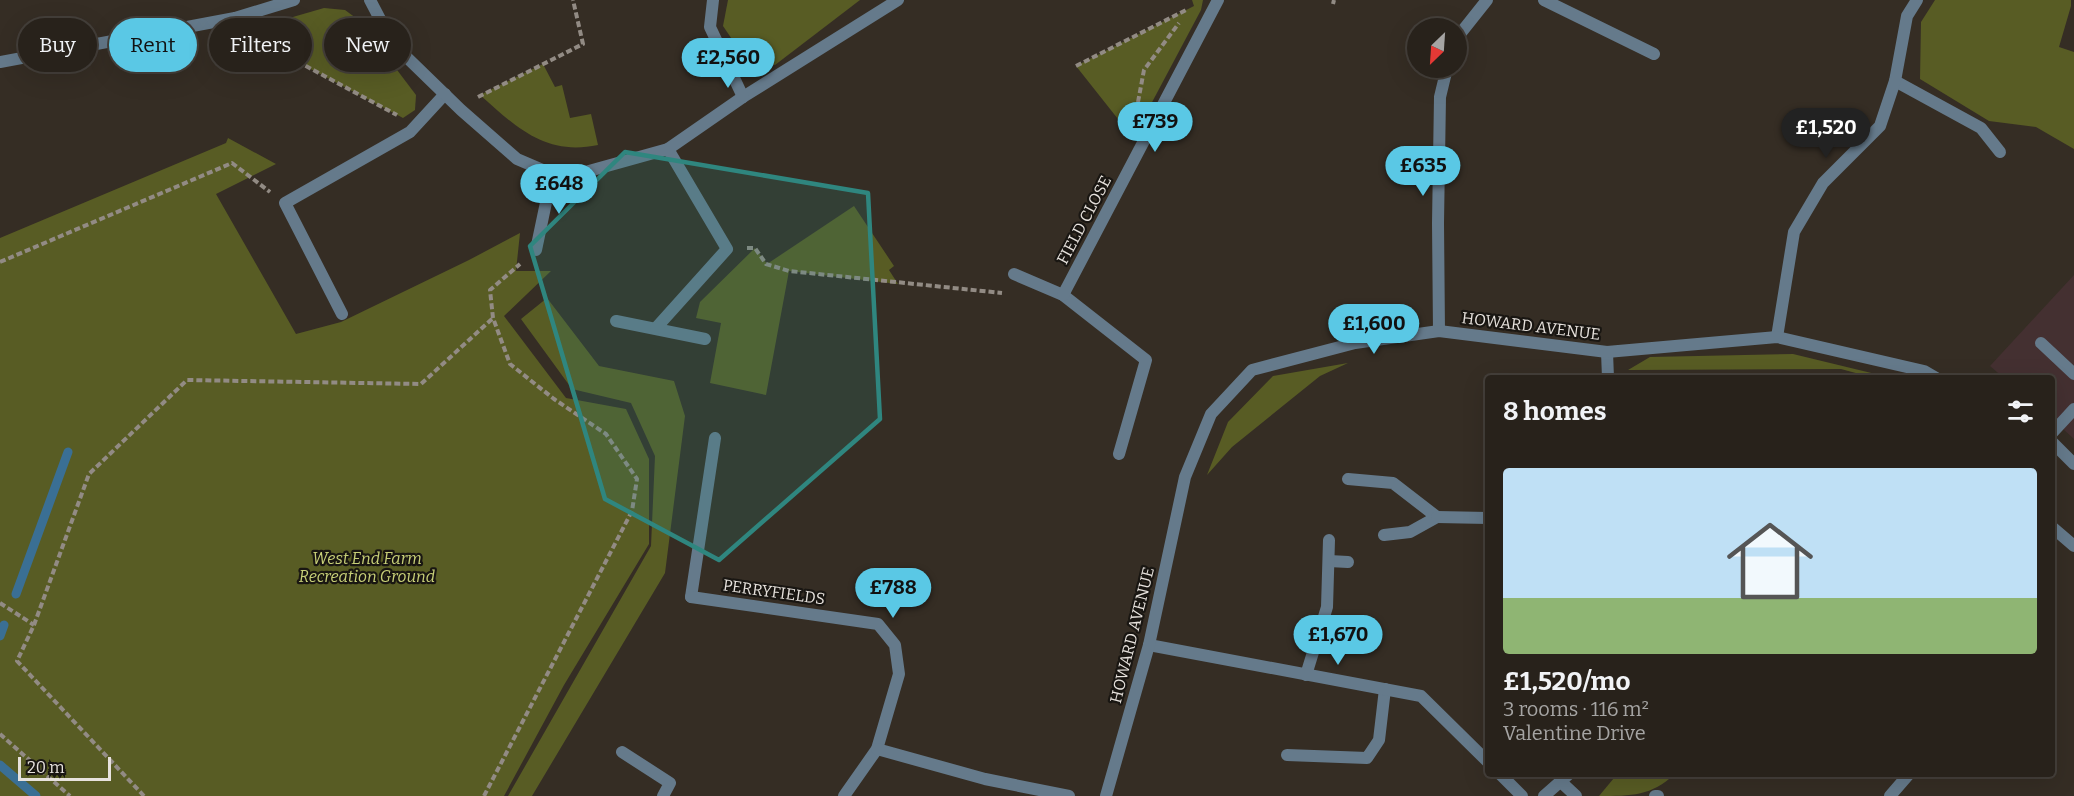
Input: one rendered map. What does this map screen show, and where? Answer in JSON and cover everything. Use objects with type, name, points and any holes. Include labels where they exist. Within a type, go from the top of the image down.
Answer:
[{"type":"street","points":[[235,18],[294,0]]},
{"type":"street","points":[[370,0],[393,44],[461,110],[517,159],[552,174],[572,176],[668,149],[743,98],[898,0]]},
{"type":"street","points":[[713,0],[710,27],[743,98]]},
{"type":"street","name":"FIELD CLOSE","points":[[1063,295],[1218,0]]},
{"type":"street","points":[[1467,25],[1487,0]]},
{"type":"street","points":[[1544,0],[1654,54]]},
{"type":"street","points":[[1777,337],[1794,232],[1822,183],[1880,126],[1895,81],[1907,16],[1917,0]]},
{"type":"street","points":[[0,62],[209,23]]},
{"type":"street","points":[[1439,332],[1440,97],[1445,78]]},
{"type":"street","points":[[1895,81],[1981,128],[2000,152]]},
{"type":"street","points":[[342,314],[285,203],[410,132],[445,94]]},
{"type":"street","points":[[656,328],[728,249],[668,149]]},
{"type":"street","points":[[536,250],[552,174]]},
{"type":"street","points":[[1014,274],[1063,295],[1146,360],[1119,454]]},
{"type":"street","points":[[616,321],[705,339]]},
{"type":"street","name":"HOWARD AVENUE","points":[[1106,796],[1149,645],[1185,477],[1211,414],[1252,370],[1355,343],[1439,332],[1607,352],[1777,337],[1922,375]]},
{"type":"street","points":[[2041,343],[2074,374]]},
{"type":"street","points":[[1607,352],[1608,375]]},
{"type":"street","points":[[2055,430],[2074,409]]},
{"type":"street","name":"PERRYFIELDS","points":[[715,438],[691,597],[878,624],[895,645],[899,674],[877,749],[844,796]]},
{"type":"street","points":[[2055,445],[2074,464]]},
{"type":"street","points":[[1348,478],[1393,483],[1437,517]]},
{"type":"street","points":[[1384,535],[1410,532],[1437,517],[1485,518]]},
{"type":"street","points":[[2055,530],[2074,546]]},
{"type":"street","points":[[1306,675],[1327,608],[1329,540]]},
{"type":"street","points":[[1329,561],[1348,562]]},
{"type":"street","points":[[1149,645],[1421,696],[1485,759]]},
{"type":"street","points":[[1287,756],[1367,758],[1379,740],[1385,689]]},
{"type":"street","points":[[877,749],[985,778],[1069,796]]},
{"type":"street","points":[[622,752],[670,783],[663,796]]},
{"type":"street","points":[[1503,777],[1522,796]]},
{"type":"street","points":[[1890,796],[1906,777]]},
{"type":"street","points":[[1544,796],[1565,778],[1576,796]]},
{"type":"path","points":[[461,110],[480,95],[583,44],[573,0]]},
{"type":"path","points":[[1076,66],[1194,6]]},
{"type":"path","points":[[312,70],[403,118],[410,132]]},
{"type":"path","points":[[0,262],[232,163],[285,203]]},
{"type":"path","points":[[728,249],[755,248],[766,264],[789,271],[1005,294],[1014,274]]},
{"type":"path","points":[[484,796],[632,511],[637,478],[606,434],[554,399],[510,364],[493,318],[490,290],[536,250]]},
{"type":"path","points":[[144,796],[17,660],[34,625],[89,474],[187,380],[422,384],[493,318]]},
{"type":"path","points":[[0,603],[34,625]]},
{"type":"path","points":[[0,734],[70,796]]},
{"type":"highlighted area","points":[[625,152],[868,193],[880,419],[719,560],[605,499],[530,246]]},
{"type":"shaded area","points":[[2074,275],[2074,439],[2055,422],[2055,375],[2000,375],[1990,366]]},
{"type":"green space","points":[[728,0],[860,0],[775,65],[744,57],[723,26]]},
{"type":"green space","points":[[1192,0],[1203,0],[1201,10],[1133,138],[1076,66],[1194,6]]},
{"type":"green space","points":[[1935,0],[2071,0],[2059,47],[2074,52],[2074,149],[2036,127],[1989,121],[1920,79],[1921,22]]},
{"type":"green space","points":[[324,8],[345,10],[356,18],[324,18],[324,72],[399,72],[416,95],[415,110],[403,118],[312,70],[312,18],[289,18]]},
{"type":"green space","points":[[543,64],[555,87],[562,85],[570,118],[591,114],[598,145],[563,146],[533,137],[480,95]]},
{"type":"green space","name":"West End Farm Recreation Ground","points":[[228,138],[276,164],[216,194],[296,334],[341,322],[520,233],[516,271],[551,271],[504,316],[566,398],[626,409],[649,459],[649,544],[564,685],[504,796],[0,796],[0,238],[226,143]]},
{"type":"green space","points":[[854,206],[894,266],[889,270],[898,284],[789,271],[766,395],[710,383],[721,323],[696,318],[700,302],[755,248],[767,264]]},
{"type":"green space","points":[[547,298],[599,366],[674,381],[685,416],[665,573],[532,796],[508,796],[651,546],[655,456],[631,403],[572,389],[521,319]]},
{"type":"green space","points":[[1793,354],[1880,375],[1863,375],[1841,369],[1628,370],[1650,357]]},
{"type":"green space","points":[[1348,363],[1320,376],[1232,447],[1207,475],[1228,422],[1273,376]]},
{"type":"green space","points":[[1671,777],[1649,791],[1621,796],[1599,796],[1614,778]]},
{"type":"waterway","points":[[16,594],[68,452]]},
{"type":"waterway","points":[[0,636],[4,625]]},
{"type":"waterway","points":[[0,765],[36,796]]}]
